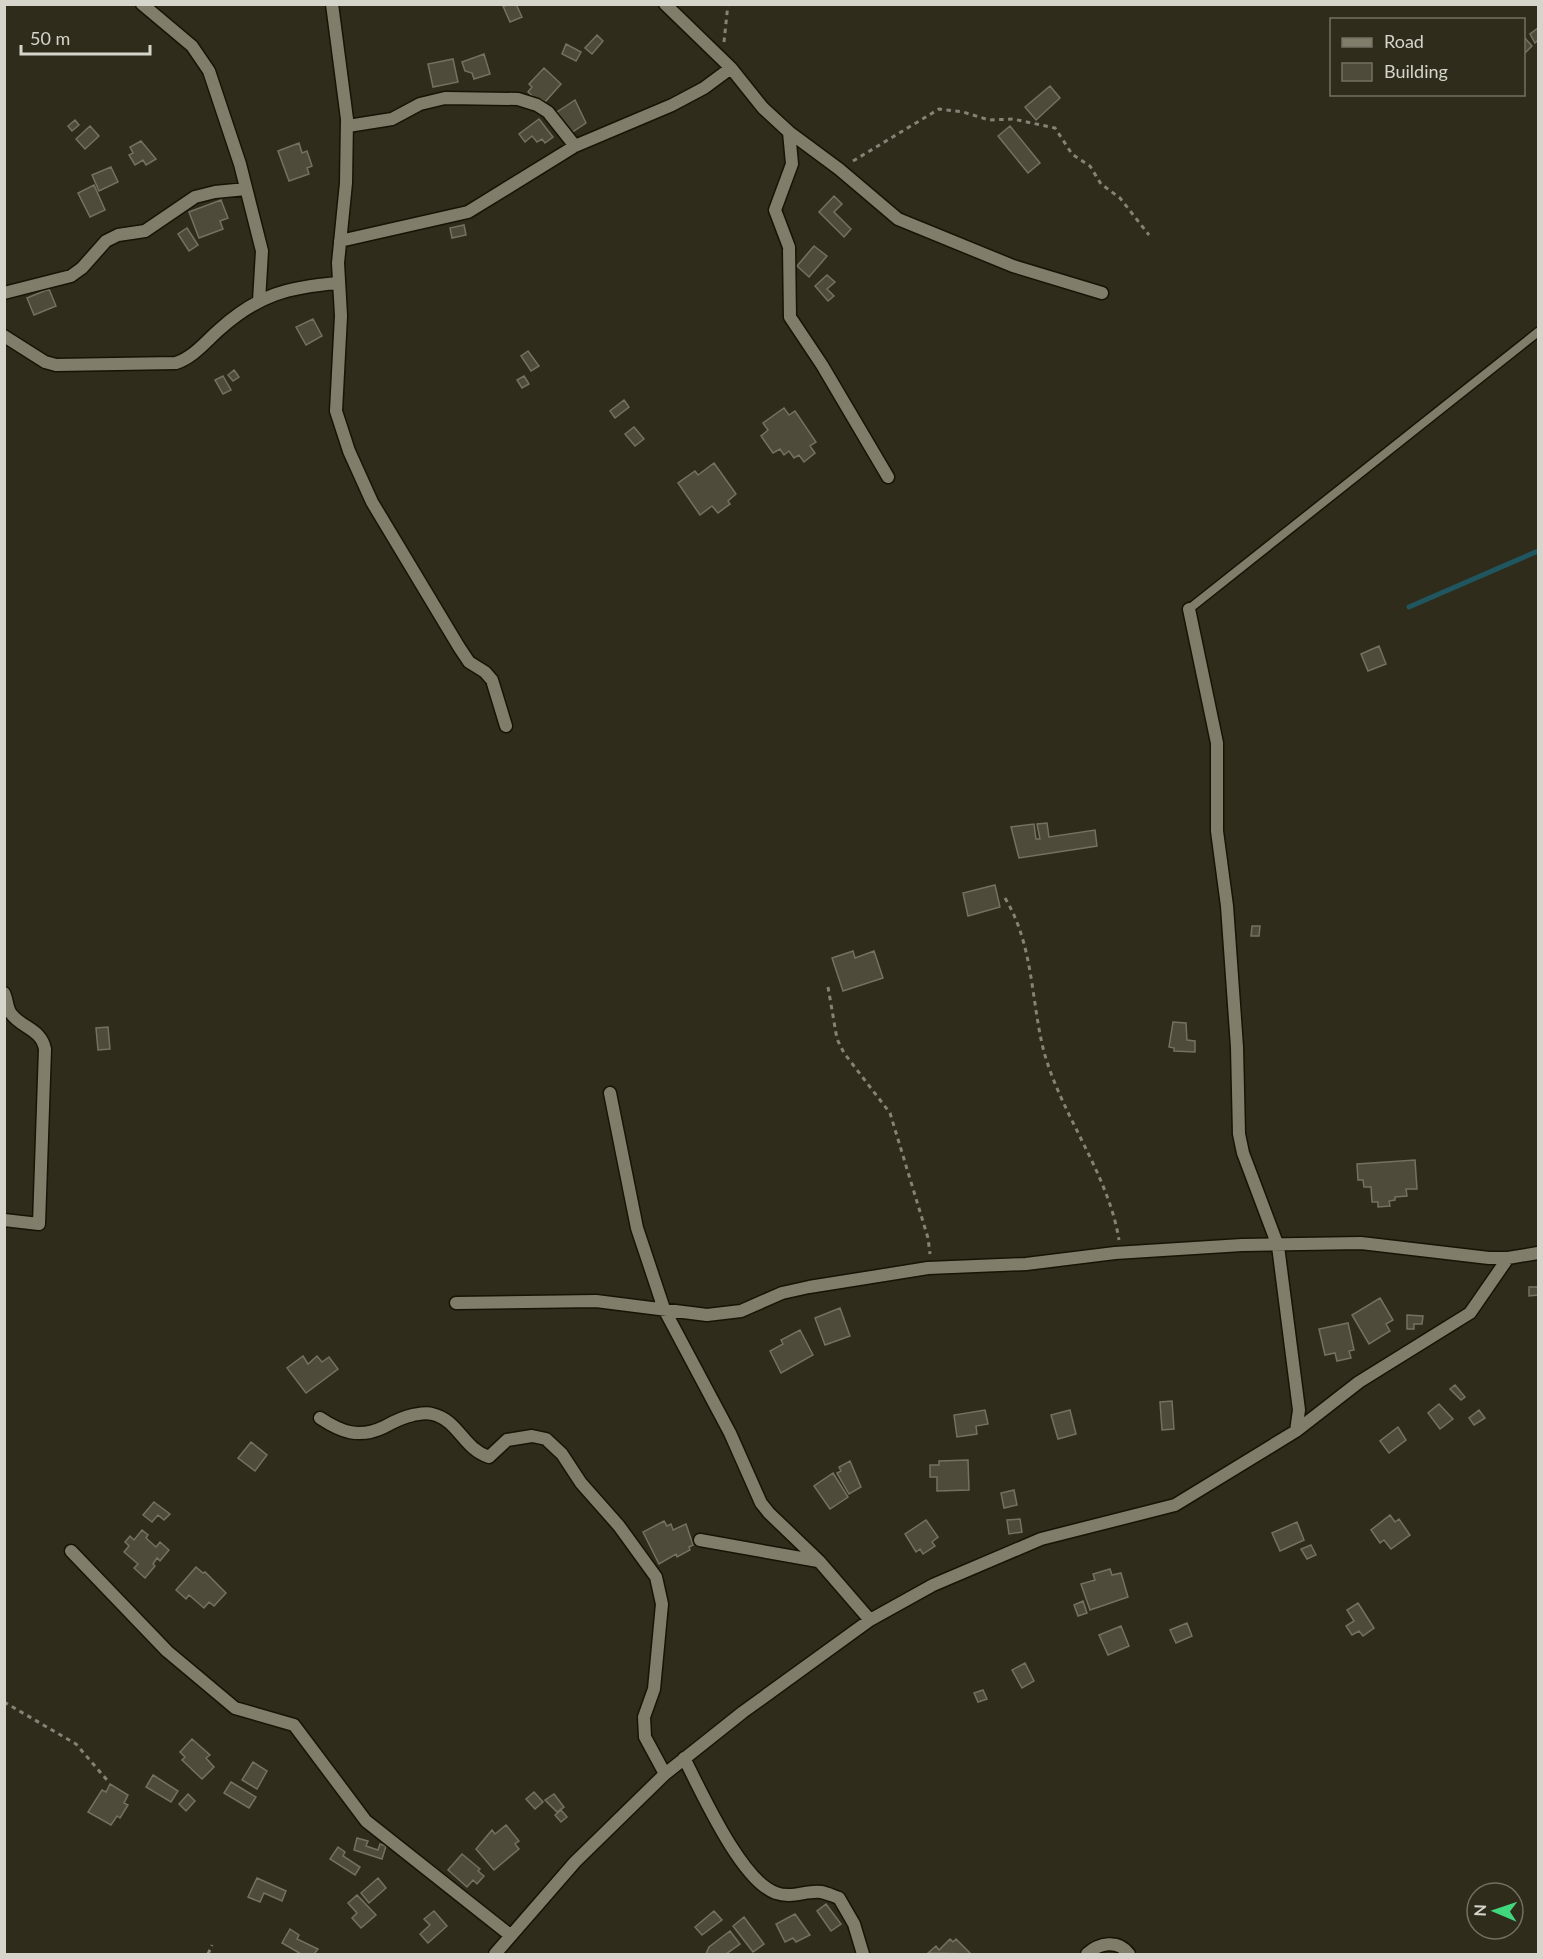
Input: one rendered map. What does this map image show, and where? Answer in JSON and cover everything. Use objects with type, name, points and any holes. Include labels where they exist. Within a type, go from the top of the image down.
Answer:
[{"type":"street","points":[[142,4],[192,46],[204,61],[234,143],[262,257],[259,301]]},
{"type":"street","points":[[332,4],[346,95],[348,126],[346,183],[339,241],[338,283],[341,316],[335,400],[349,451],[384,525],[428,592],[447,631],[469,662],[486,672],[492,680],[506,726]]},
{"type":"street","points":[[665,4],[722,58],[763,108],[789,132],[839,169],[882,207],[909,224],[1013,266],[1102,293]]},
{"type":"street","points":[[339,241],[468,212],[575,147],[672,105],[704,88],[731,68]]},
{"type":"street","points":[[348,126],[392,119],[420,104],[445,98],[518,99],[537,105],[548,112],[575,147]]},
{"type":"street","points":[[789,132],[792,164],[775,210],[789,247],[789,314],[888,477]]},
{"type":"street","points":[[4,293],[71,276],[82,268],[106,241],[118,235],[145,231],[195,197],[215,192],[246,189]]},
{"type":"street","points":[[4,336],[45,362],[56,365],[176,363],[190,356],[233,318],[259,301],[295,287],[338,283]]},
{"type":"street","points":[[1189,609],[1217,743],[1217,831],[1227,906],[1237,1047],[1239,1134],[1243,1153],[1278,1245],[1299,1402],[1296,1431]]},
{"type":"street","points":[[4,993],[9,1012],[35,1031],[43,1041],[45,1049],[39,1224],[4,1220]]},
{"type":"street","points":[[610,1093],[637,1228],[664,1309],[730,1433],[761,1503],[819,1561],[870,1620]]},
{"type":"street","points":[[456,1303],[596,1301],[706,1315],[724,1315],[741,1311],[782,1293],[928,1268],[1026,1263],[1115,1253],[1361,1243],[1508,1258],[1539,1253]]},
{"type":"street","points":[[495,1954],[575,1862],[665,1774],[743,1712],[870,1620],[933,1585],[1041,1539],[1175,1505],[1296,1431],[1359,1382],[1470,1313],[1508,1258]]},
{"type":"street","points":[[320,1418],[341,1431],[362,1434],[379,1429],[406,1416],[430,1413],[449,1421],[475,1452],[489,1457],[507,1440],[532,1436],[546,1439],[562,1454],[581,1482],[619,1526],[656,1577],[662,1604],[654,1689],[644,1717],[645,1737],[665,1774]]},
{"type":"street","points":[[700,1540],[819,1561]]},
{"type":"street","points":[[71,1551],[167,1651],[235,1708],[294,1725],[366,1821],[510,1935]]},
{"type":"street","points":[[684,1758],[739,1859],[760,1883],[774,1893],[791,1896],[821,1892],[839,1898],[854,1924],[863,1954]]},
{"type":"street","points":[[1087,1954],[1094,1948],[1110,1944],[1124,1948],[1129,1954]]},
{"type":"lane","points":[[1189,609],[1539,332]]},
{"type":"path","points":[[722,58],[728,4]]},
{"type":"path","points":[[839,169],[939,109],[963,112],[989,120],[1013,119],[1033,123],[1055,128],[1072,154],[1090,166],[1101,184],[1120,198],[1149,235]]},
{"type":"path","points":[[1005,898],[1017,919],[1034,984],[1046,1059],[1116,1226],[1119,1240],[1115,1253]]},
{"type":"path","points":[[828,987],[839,1045],[890,1113],[928,1239],[931,1258],[928,1268]]},
{"type":"path","points":[[4,1702],[76,1744],[107,1780]]},
{"type":"path","points":[[208,1954],[212,1945]]},
{"type":"building","points":[[516,4],[522,17],[510,22],[503,6]]},
{"type":"building","points":[[1538,28],[1538,40],[1535,43],[1530,34]]},
{"type":"building","points":[[597,35],[603,41],[592,54],[585,48]]},
{"type":"building","points":[[1525,38],[1532,46],[1525,53]]},
{"type":"building","points":[[566,44],[581,52],[576,61],[562,54]]},
{"type":"building","points":[[484,54],[490,74],[474,79],[472,73],[465,71],[462,62]]},
{"type":"building","points":[[453,59],[458,82],[433,87],[428,64]]},
{"type":"building","points":[[544,68],[561,84],[545,102],[541,99],[539,102],[528,92],[532,87],[529,84]]},
{"type":"building","points":[[1050,86],[1060,98],[1036,120],[1025,107]]},
{"type":"building","points":[[575,100],[586,123],[571,133],[557,112]]},
{"type":"building","points":[[539,119],[553,137],[545,143],[542,139],[537,142],[532,136],[525,142],[519,134]]},
{"type":"building","points":[[75,120],[79,125],[72,131],[68,126]]},
{"type":"building","points":[[90,126],[99,136],[85,149],[76,139]]},
{"type":"building","points":[[1010,126],[1040,163],[1028,173],[998,136]]},
{"type":"building","points":[[141,141],[156,159],[146,165],[143,160],[135,165],[129,155],[133,153],[130,147]]},
{"type":"building","points":[[299,143],[302,153],[307,151],[312,166],[307,168],[309,174],[289,181],[278,151]]},
{"type":"building","points":[[111,167],[118,182],[99,191],[92,175]]},
{"type":"building","points":[[94,185],[105,210],[90,217],[78,193]]},
{"type":"building","points":[[834,196],[842,204],[834,212],[851,229],[844,237],[819,212]]},
{"type":"building","points":[[221,200],[228,218],[220,221],[223,229],[199,238],[189,212]]},
{"type":"building","points":[[464,225],[466,235],[452,238],[450,228]]},
{"type":"building","points":[[187,228],[198,245],[189,251],[178,234]]},
{"type":"building","points":[[814,246],[827,256],[809,277],[797,266]]},
{"type":"building","points":[[827,275],[835,282],[827,289],[834,296],[828,301],[815,286]]},
{"type":"building","points":[[49,289],[56,306],[34,315],[27,298]]},
{"type":"building","points":[[313,319],[322,336],[306,345],[296,327]]},
{"type":"building","points":[[528,351],[539,366],[531,371],[521,356]]},
{"type":"building","points":[[234,370],[239,377],[233,381],[228,375]]},
{"type":"building","points":[[223,376],[231,390],[223,394],[215,380]]},
{"type":"building","points":[[524,376],[529,384],[522,388],[517,380]]},
{"type":"building","points":[[624,400],[629,407],[615,418],[610,411]]},
{"type":"building","points":[[784,408],[789,415],[795,411],[816,442],[810,446],[815,453],[804,462],[799,455],[794,458],[789,451],[784,455],[780,449],[773,453],[761,436],[768,430],[763,423]]},
{"type":"building","points":[[634,427],[644,439],[635,446],[625,434]]},
{"type":"building","points":[[714,463],[736,494],[728,501],[730,504],[718,513],[712,506],[700,515],[678,483],[695,471],[698,475]]},
{"type":"building","points":[[1379,646],[1386,664],[1368,671],[1361,654]]},
{"type":"building","points":[[1047,823],[1049,837],[1095,830],[1097,846],[1019,858],[1011,827],[1034,824],[1036,839],[1040,839],[1037,824]]},
{"type":"building","points":[[995,885],[1000,907],[968,916],[963,893]]},
{"type":"building","points":[[1252,926],[1260,926],[1259,936],[1251,936]]},
{"type":"building","points":[[853,951],[855,958],[874,951],[883,978],[843,991],[832,958]]},
{"type":"building","points":[[1173,1022],[1186,1023],[1187,1040],[1195,1041],[1195,1052],[1174,1051],[1174,1048],[1169,1047]]},
{"type":"building","points":[[108,1027],[110,1049],[98,1050],[96,1028]]},
{"type":"building","points":[[1415,1160],[1417,1189],[1406,1189],[1407,1196],[1395,1197],[1395,1200],[1389,1201],[1390,1206],[1378,1207],[1378,1202],[1372,1202],[1371,1187],[1364,1187],[1363,1180],[1358,1180],[1357,1164]]},
{"type":"building","points":[[1529,1287],[1538,1287],[1538,1295],[1529,1296]]},
{"type":"building","points":[[1380,1298],[1393,1320],[1386,1324],[1390,1331],[1369,1344],[1352,1315]]},
{"type":"building","points":[[840,1308],[850,1336],[825,1345],[815,1318]]},
{"type":"building","points":[[1407,1315],[1423,1316],[1422,1324],[1414,1324],[1414,1329],[1407,1329]]},
{"type":"building","points":[[1348,1323],[1354,1350],[1349,1351],[1351,1358],[1337,1361],[1335,1353],[1325,1355],[1319,1329]]},
{"type":"building","points":[[800,1330],[813,1355],[781,1373],[770,1351],[783,1344],[781,1340]]},
{"type":"building","points":[[303,1356],[308,1364],[317,1356],[322,1362],[329,1357],[338,1369],[306,1393],[287,1368]]},
{"type":"building","points":[[1455,1385],[1465,1397],[1461,1400],[1450,1389]]},
{"type":"building","points":[[1172,1401],[1174,1429],[1162,1430],[1160,1402]]},
{"type":"building","points":[[1439,1404],[1453,1419],[1440,1429],[1428,1413]]},
{"type":"building","points":[[985,1410],[988,1424],[976,1426],[977,1434],[957,1437],[954,1415]]},
{"type":"building","points":[[1070,1410],[1076,1434],[1058,1439],[1051,1415]]},
{"type":"building","points":[[1479,1410],[1485,1418],[1474,1425],[1469,1418]]},
{"type":"building","points":[[1398,1427],[1406,1440],[1389,1453],[1380,1441]]},
{"type":"building","points":[[251,1442],[267,1455],[255,1471],[238,1458]]},
{"type":"building","points":[[968,1460],[969,1490],[937,1491],[937,1477],[930,1477],[930,1465],[939,1465],[939,1461]]},
{"type":"building","points":[[850,1461],[861,1487],[849,1494],[837,1473],[841,1471],[839,1467]]},
{"type":"building","points":[[833,1473],[848,1497],[830,1509],[814,1486]]},
{"type":"building","points":[[1014,1490],[1017,1505],[1004,1508],[1001,1493]]},
{"type":"building","points":[[154,1502],[170,1514],[164,1520],[158,1515],[152,1522],[143,1515]]},
{"type":"building","points":[[1390,1515],[1395,1522],[1399,1519],[1410,1535],[1391,1549],[1384,1540],[1380,1543],[1371,1530]]},
{"type":"building","points":[[1020,1519],[1022,1532],[1009,1534],[1007,1520]]},
{"type":"building","points":[[926,1520],[938,1537],[932,1542],[935,1546],[923,1554],[920,1549],[916,1552],[905,1534]]},
{"type":"building","points":[[664,1521],[667,1526],[671,1524],[673,1530],[686,1524],[693,1545],[689,1547],[690,1550],[677,1557],[676,1554],[659,1564],[643,1532]]},
{"type":"building","points":[[1297,1522],[1304,1540],[1280,1551],[1272,1533]]},
{"type":"building","points":[[142,1530],[148,1535],[146,1538],[156,1547],[160,1542],[169,1550],[160,1561],[157,1558],[153,1564],[155,1566],[145,1578],[134,1568],[138,1564],[124,1552],[129,1546],[125,1542],[130,1536],[134,1540]]},
{"type":"building","points":[[1311,1545],[1316,1555],[1307,1559],[1301,1549]]},
{"type":"building","points":[[196,1567],[203,1573],[205,1572],[226,1593],[214,1606],[209,1602],[204,1608],[189,1595],[186,1599],[176,1590]]},
{"type":"building","points":[[1110,1569],[1112,1575],[1121,1573],[1128,1597],[1090,1610],[1081,1584],[1095,1580],[1093,1574]]},
{"type":"building","points":[[1083,1601],[1087,1613],[1078,1616],[1074,1605]]},
{"type":"building","points":[[1358,1603],[1374,1628],[1363,1636],[1359,1631],[1352,1635],[1346,1626],[1354,1621],[1347,1610]]},
{"type":"building","points":[[1187,1623],[1192,1636],[1176,1643],[1170,1630]]},
{"type":"building","points":[[1121,1626],[1129,1646],[1108,1655],[1099,1635]]},
{"type":"building","points":[[1025,1663],[1034,1681],[1022,1688],[1012,1670]]},
{"type":"building","points":[[983,1690],[987,1699],[978,1702],[974,1693]]},
{"type":"building","points":[[192,1739],[210,1755],[206,1758],[214,1767],[202,1779],[182,1760],[185,1757],[180,1752]]},
{"type":"building","points":[[253,1762],[267,1771],[257,1789],[242,1780]]},
{"type":"building","points":[[153,1775],[178,1791],[171,1802],[146,1787]]},
{"type":"building","points":[[231,1782],[256,1797],[249,1808],[224,1793]]},
{"type":"building","points":[[110,1784],[128,1795],[124,1803],[128,1805],[120,1818],[117,1816],[111,1825],[88,1812],[102,1790],[106,1792]]},
{"type":"building","points":[[534,1792],[543,1802],[535,1809],[526,1799]]},
{"type":"building","points":[[188,1794],[195,1801],[186,1811],[179,1804]]},
{"type":"building","points":[[554,1794],[564,1807],[557,1812],[545,1800]]},
{"type":"building","points":[[561,1810],[567,1817],[561,1822],[555,1815]]},
{"type":"building","points":[[506,1825],[519,1841],[515,1844],[519,1849],[494,1870],[476,1849],[492,1830],[495,1834]]},
{"type":"building","points":[[357,1838],[368,1841],[366,1846],[378,1850],[380,1844],[386,1846],[382,1859],[354,1850]]},
{"type":"building","points":[[338,1847],[345,1852],[343,1856],[360,1867],[355,1875],[330,1859]]},
{"type":"building","points":[[462,1854],[480,1869],[478,1871],[484,1876],[477,1884],[473,1880],[467,1887],[448,1870]]},
{"type":"building","points":[[257,1878],[286,1891],[282,1901],[264,1893],[260,1902],[248,1897]]},
{"type":"building","points":[[378,1878],[386,1888],[369,1903],[361,1893]]},
{"type":"building","points":[[357,1895],[376,1915],[361,1928],[352,1918],[357,1913],[348,1903]]},
{"type":"building","points":[[826,1904],[841,1924],[831,1931],[817,1911]]},
{"type":"building","points":[[434,1911],[447,1926],[428,1943],[420,1934],[430,1925],[424,1919]]},
{"type":"building","points":[[714,1911],[722,1920],[702,1935],[695,1927]]},
{"type":"building","points":[[795,1914],[810,1935],[796,1942],[793,1938],[785,1942],[776,1924]]},
{"type":"building","points":[[744,1917],[764,1944],[753,1952],[733,1926]]},
{"type":"building","points":[[290,1929],[299,1935],[297,1939],[318,1949],[314,1954],[301,1954],[282,1943]]},
{"type":"building","points":[[730,1931],[740,1944],[726,1954],[706,1954],[709,1947]]},
{"type":"building","points":[[950,1939],[953,1942],[956,1939],[971,1954],[928,1953],[936,1946],[939,1950]]},
{"type":"waterway","points":[[1409,607],[1538,551]]}]
